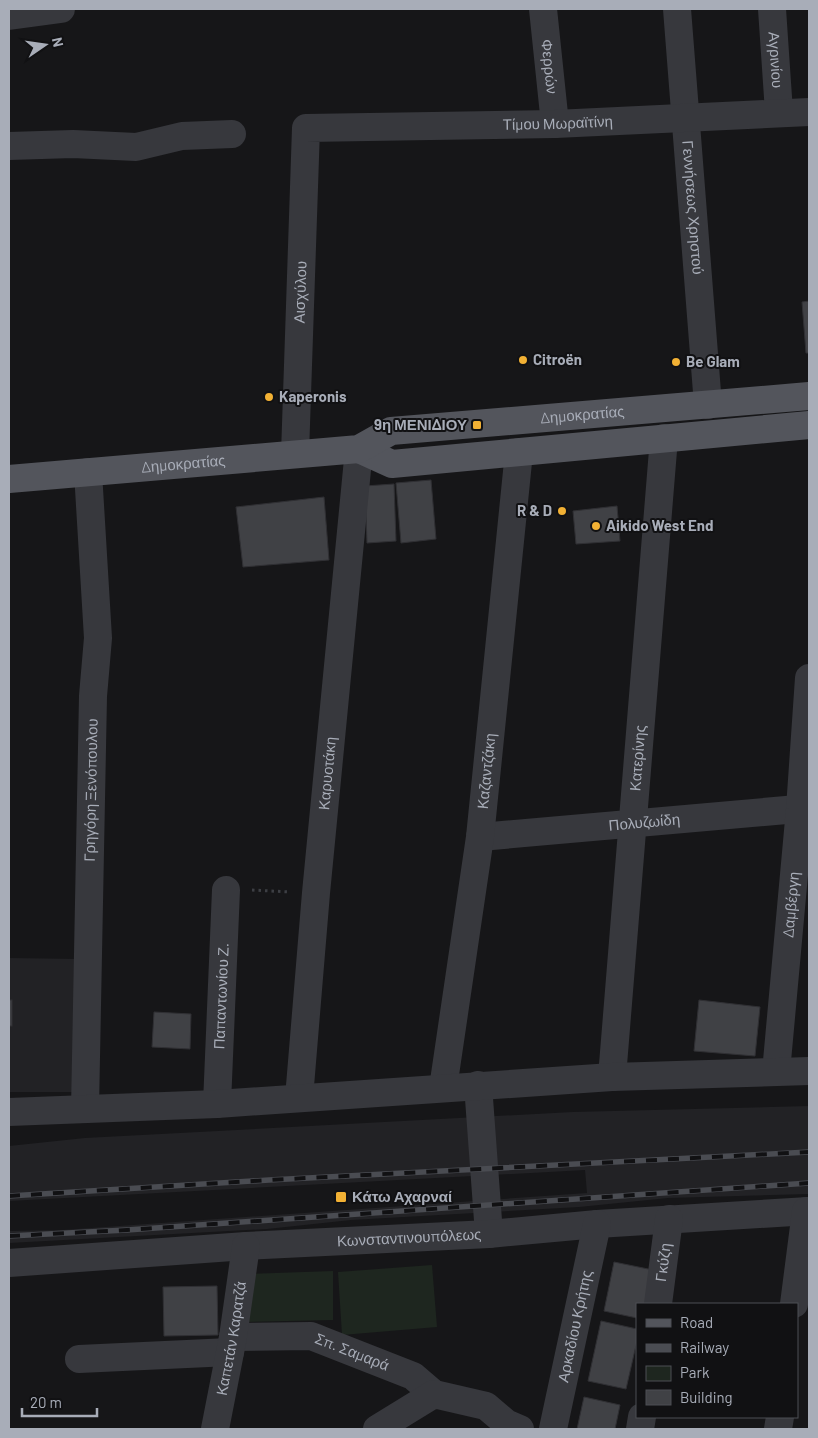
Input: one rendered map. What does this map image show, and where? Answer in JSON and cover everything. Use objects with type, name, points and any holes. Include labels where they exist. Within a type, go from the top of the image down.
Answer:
[{"type":"main road","name":"Δημοκρατίας","points":[[9,479],[359,449],[391,431],[809,396]]},
{"type":"main road","name":"Δημοκρατίας","points":[[359,449],[392,464],[809,425]]},
{"type":"street","points":[[9,16],[62,9]]},
{"type":"street","name":"Φερρών","points":[[542,9],[555,124]]},
{"type":"street","name":"Γεννήσεως Χρηστού","points":[[677,9],[708,405]]},
{"type":"street","name":"Αγρινίου","points":[[772,9],[780,112]]},
{"type":"street","name":"Τίμου Μωραϊτίνη","points":[[306,128],[555,124],[809,112]]},
{"type":"street","name":"Αισχύλου","points":[[295,454],[306,128]]},
{"type":"street","points":[[9,146],[73,144],[136,147],[182,136],[232,134]]},
{"type":"street","name":"Κατερίνης","points":[[612,1077],[664,438]]},
{"type":"street","name":"Καρυοτάκη","points":[[299,1098],[316,893],[359,449]]},
{"type":"street","name":"Καζαντζάκη","points":[[443,1088],[480,837],[519,452]]},
{"type":"street","name":"Γρηγόρη Ξενόπουλου","points":[[85,1109],[93,696],[98,638],[88,472]]},
{"type":"street","name":"Δαμβέργη","points":[[776,1072],[805,809],[809,678]]},
{"type":"street","name":"Πολυζωίδη","points":[[480,837],[805,809]]},
{"type":"street","name":"Παπαντωνίου Ζ.","points":[[217,1104],[226,890]]},
{"type":"street","points":[[9,1112],[217,1104],[612,1077],[809,1071]]},
{"type":"street","points":[[478,1086],[489,1234]]},
{"type":"street","points":[[794,1303],[808,1211]]},
{"type":"street","name":"Κωνσταντινουπόλεως","points":[[9,1263],[246,1246],[489,1234],[597,1224],[808,1211]]},
{"type":"street","name":"Γκύζη","points":[[658,1303],[670,1219]]},
{"type":"street","name":"Αρκαδίου Κρήτης","points":[[553,1429],[597,1224]]},
{"type":"street","name":"Καπετάν Καρατζά","points":[[215,1429],[231,1345],[246,1246]]},
{"type":"street","name":"Σπ. Σαμαρά","points":[[79,1359],[311,1336],[414,1376],[434,1394]]},
{"type":"street","points":[[376,1429],[434,1394],[486,1406],[506,1423],[520,1429]]},
{"type":"path","points":[[226,890],[316,893]]},
{"type":"shaded area","points":[[9,958],[78,959],[77,1092],[9,1092]]},
{"type":"shaded area","points":[[809,1106],[809,1194],[668,1198],[579,1207],[351,1220],[267,1229],[9,1243],[9,1225],[10,1231],[63,1230],[587,1193],[585,1170],[9,1201],[9,1146],[85,1138],[573,1112]]},
{"type":"green space","points":[[432,1265],[437,1327],[342,1335],[338,1272]]},
{"type":"green space","points":[[333,1271],[333,1320],[244,1322],[248,1274]]},
{"type":"building","points":[[809,301],[809,353],[806,353],[802,302]]},
{"type":"building","points":[[431,480],[436,539],[401,543],[396,483]]},
{"type":"building","points":[[394,484],[396,541],[367,543],[365,486]]},
{"type":"building","points":[[324,497],[329,560],[243,567],[236,507]]},
{"type":"building","points":[[617,506],[620,541],[576,544],[573,511]]},
{"type":"building","points":[[9,1000],[12,1000],[12,1026],[9,1026]]},
{"type":"building","points":[[699,1000],[760,1007],[755,1056],[694,1051]]},
{"type":"building","points":[[154,1012],[191,1014],[190,1049],[152,1047]]},
{"type":"building","points":[[614,1262],[653,1270],[646,1303],[636,1303],[636,1318],[604,1311]]},
{"type":"building","points":[[217,1286],[218,1335],[164,1336],[163,1287]]},
{"type":"building","points":[[601,1321],[636,1329],[636,1345],[626,1389],[588,1381]]},
{"type":"building","points":[[584,1397],[620,1405],[615,1429],[577,1429]]},
{"type":"railway","points":[[9,1196],[269,1180],[809,1152]]},
{"type":"railway","points":[[9,1236],[127,1230],[809,1183]]},
{"type":"place","name":"Citroën","points":[[523,360]]},
{"type":"place","name":"Be Glam","points":[[676,362]]},
{"type":"place","name":"Kaperonis","points":[[269,397]]},
{"type":"place","name":"9η ΜΕΝΙΔΙΟΥ","points":[[477,425]]},
{"type":"place","name":"R & D","points":[[562,511]]},
{"type":"place","name":"Aikido West End","points":[[596,526]]},
{"type":"place","name":"Κάτω Αχαρναί","points":[[341,1197]]}]
